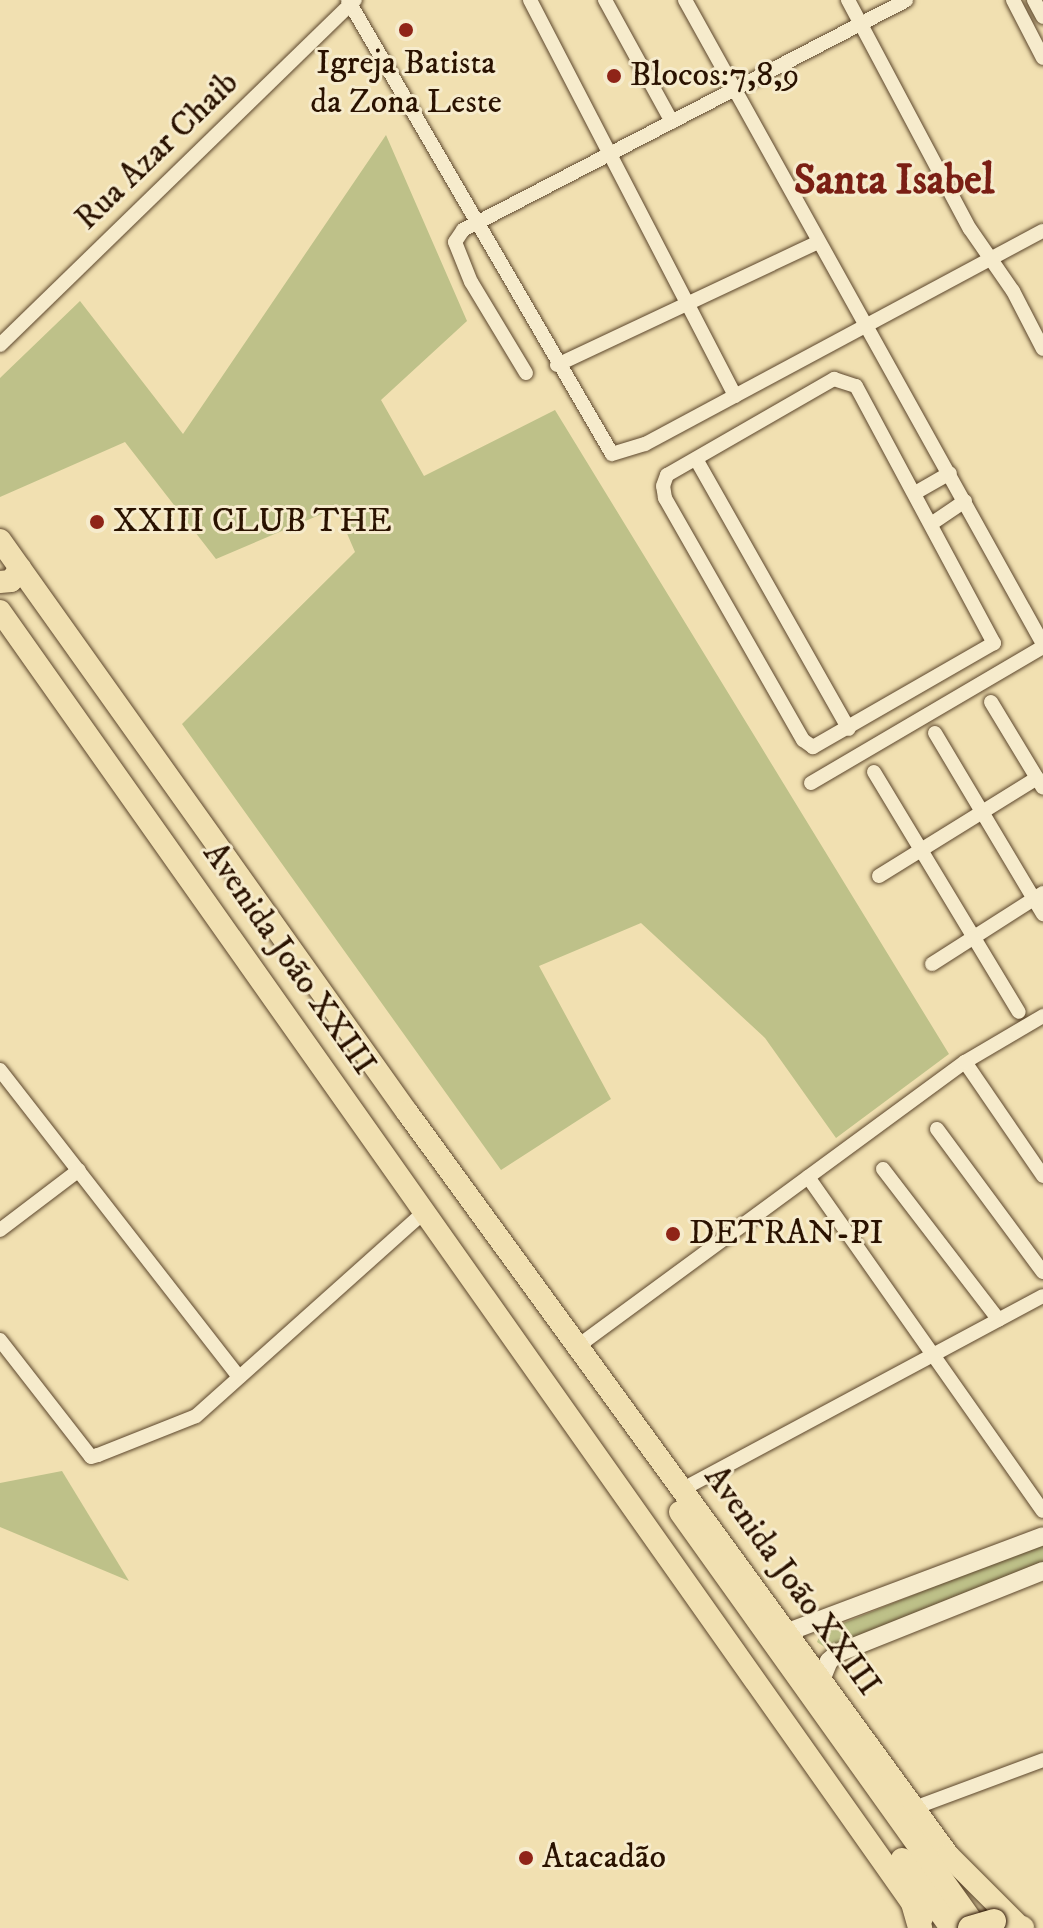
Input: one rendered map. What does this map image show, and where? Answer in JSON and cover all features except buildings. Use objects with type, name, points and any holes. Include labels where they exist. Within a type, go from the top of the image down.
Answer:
[{"type":"highway","points":[[913,1903],[920,1928]]},
{"type":"highway","points":[[970,1928],[985,1925],[1020,1927]]},
{"type":"main road","name":"Avenida João XXIII","points":[[0,540],[519,1267],[683,1489],[780,1637]]},
{"type":"main road","points":[[0,582],[11,581],[20,568]]},
{"type":"main road","name":"Avenida João XXIII","points":[[0,611],[524,1346],[929,1928]]},
{"type":"main road","name":"Avenida João XXIII","points":[[519,1267],[658,1480],[780,1637],[822,1678],[972,1884],[1020,1927]]},
{"type":"main road","name":"Avenida João XXIII","points":[[524,1346],[652,1510],[951,1928]]},
{"type":"main road","points":[[780,1637],[985,1925]]},
{"type":"street","points":[[530,0],[735,396]]},
{"type":"street","points":[[605,0],[672,122]]},
{"type":"street","points":[[685,0],[816,243],[864,328],[886,356],[1043,645],[811,783]]},
{"type":"street","points":[[848,0],[990,260],[1043,349]]},
{"type":"street","points":[[526,373],[471,282],[455,242],[475,223],[906,0]]},
{"type":"street","points":[[1013,0],[1043,58]]},
{"type":"street","points":[[1034,0],[1043,17]]},
{"type":"street","points":[[351,1],[608,452],[631,450],[1043,231]]},
{"type":"street","name":"Rua Azar Chaib","points":[[0,345],[351,1]]},
{"type":"street","points":[[557,365],[687,300],[816,243]]},
{"type":"street","points":[[834,379],[850,380],[915,493],[994,643],[822,745],[803,740],[665,498],[667,475],[834,379]]},
{"type":"street","points":[[696,459],[849,729]]},
{"type":"street","points":[[915,493],[950,473]]},
{"type":"street","points":[[931,524],[965,501]]},
{"type":"street","points":[[879,876],[982,812],[1040,783],[991,702]]},
{"type":"street","points":[[935,733],[982,812],[1038,896],[1043,914]]},
{"type":"street","points":[[874,772],[1019,1012]]},
{"type":"street","points":[[932,964],[1038,896]]},
{"type":"street","points":[[578,1346],[965,1062],[1043,1016]]},
{"type":"street","points":[[965,1062],[1043,1176]]},
{"type":"street","points":[[0,1070],[239,1377]]},
{"type":"street","points":[[937,1129],[1043,1272]]},
{"type":"street","points":[[883,1169],[999,1320]]},
{"type":"street","points":[[0,1230],[79,1170]]},
{"type":"street","points":[[808,1177],[931,1358],[1043,1511]]},
{"type":"street","points":[[0,1340],[91,1457],[180,1425],[239,1377],[426,1210]]},
{"type":"street","points":[[683,1489],[1043,1296]]},
{"type":"street","points":[[780,1637],[1043,1536]]},
{"type":"street","points":[[822,1678],[829,1661],[838,1653],[1043,1571]]},
{"type":"street","points":[[914,1808],[1043,1760]]},
{"type":"green space","points":[[386,135],[467,321],[381,400],[424,476],[555,410],[949,1054],[836,1138],[765,1038],[641,923],[539,966],[611,1099],[501,1170],[182,724],[355,552],[336,508],[216,559],[125,442],[0,497],[0,378],[80,301],[183,434]]},
{"type":"green space","points":[[62,1471],[129,1581],[0,1527],[0,1483]]},
{"type":"green space","points":[[1043,1543],[1043,1564],[829,1650],[817,1642],[821,1632]]},
{"type":"place","name":"Igreja Batista da Zona Leste","points":[[406,30]]},
{"type":"place","name":"Blocos:7,8,9","points":[[614,76]]},
{"type":"place","name":"XXIII CLUB THE","points":[[97,522]]},
{"type":"place","name":"DETRAN-PI","points":[[673,1234]]},
{"type":"place","name":"Atacadão","points":[[526,1858]]},
{"type":"district","name":"Santa Isabel","points":[[894,181]]}]
